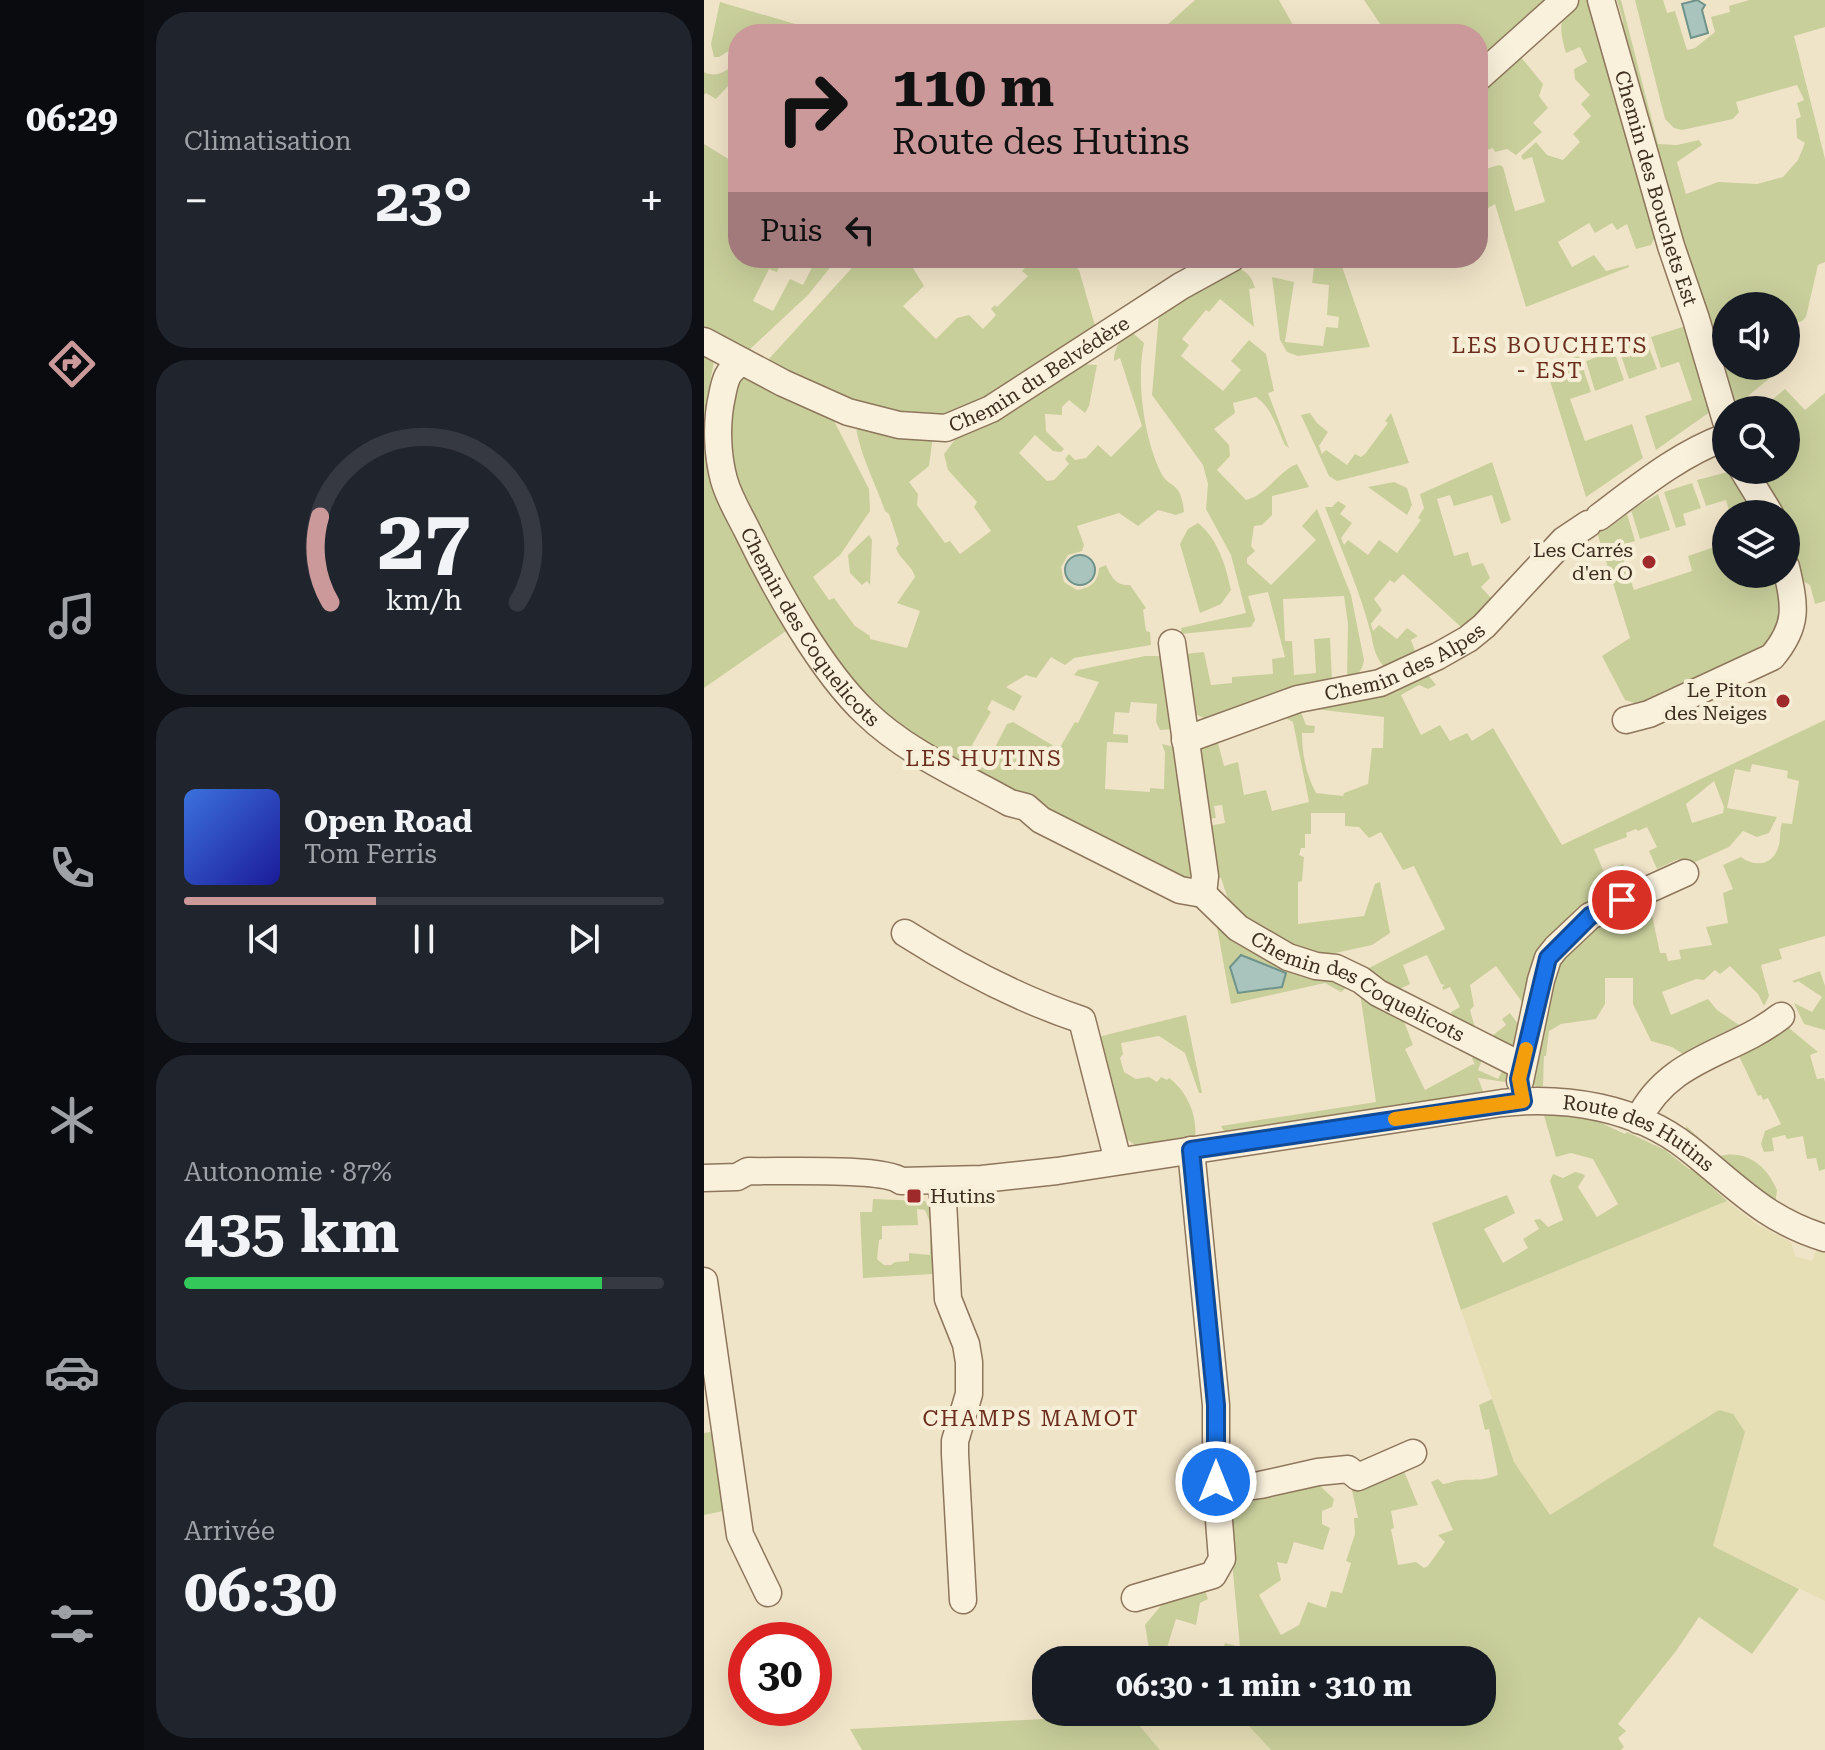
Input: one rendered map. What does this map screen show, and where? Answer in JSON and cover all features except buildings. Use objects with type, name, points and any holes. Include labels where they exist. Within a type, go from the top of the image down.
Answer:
[{"type":"street","points":[[1488,69],[1565,0]]},
{"type":"street","name":"Chemin des Bouchets Est","points":[[1601,0],[1671,246],[1719,396]]},
{"type":"street","name":"Chemin du Belvédère","points":[[704,341],[848,412],[899,425],[946,428],[991,409],[1214,268]]},
{"type":"street","name":"Chemin des Coquelicots","points":[[743,362],[726,377],[719,407],[718,445],[724,481],[754,546],[781,593],[846,692],[862,710],[895,738],[1010,803],[1026,807],[1041,820],[1159,881],[1180,890],[1203,894],[1238,928],[1288,957],[1316,966],[1336,968],[1361,980],[1378,993],[1522,1066]]},
{"type":"street","name":"Chemin des Alpes","points":[[1185,740],[1298,699],[1380,683],[1438,656],[1484,626],[1564,540],[1712,442]]},
{"type":"street","points":[[1626,720],[1649,714],[1772,657],[1785,642],[1792,625],[1790,588]]},
{"type":"street","points":[[1172,643],[1205,876],[1203,894]]},
{"type":"street","points":[[1523,1101],[1519,1079],[1548,958],[1590,916],[1685,873]]},
{"type":"street","points":[[905,933],[960,966],[1043,1007],[1082,1020],[1118,1161]]},
{"type":"street","points":[[1638,1120],[1645,1105],[1682,1069],[1767,1027],[1781,1016]]},
{"type":"street","name":"Route des Hutins","points":[[704,1178],[737,1177],[748,1171],[845,1182],[893,1175],[901,1181],[1016,1176],[1523,1101],[1580,1103],[1652,1125],[1686,1146],[1767,1213],[1792,1227],[1825,1238]]},
{"type":"street","points":[[1135,1598],[1213,1575],[1222,1559],[1216,1482],[1216,1405],[1191,1150]]},
{"type":"street","points":[[942,1181],[948,1299],[966,1344],[969,1362],[969,1394],[955,1441],[957,1532],[963,1600]]},
{"type":"street","points":[[704,1281],[740,1535],[768,1593]]},
{"type":"street","points":[[1216,1482],[1247,1487],[1348,1469],[1358,1477],[1413,1453]]},
{"type":"shaded area","points":[[1727,1201],[1755,1223],[1791,1242],[1795,1256],[1812,1261],[1817,1249],[1825,1251],[1825,1601],[1713,1546],[1745,1432],[1719,1411],[1550,1515],[1514,1462],[1461,1310]]},
{"type":"shaded area","points":[[1140,1726],[1249,1726],[1271,1750],[1160,1750]]},
{"type":"green space","points":[[1195,0],[1279,0],[1292,24],[1168,24]]},
{"type":"green space","points":[[1364,0],[1552,0],[1488,58],[1488,24],[1380,24]]},
{"type":"green space","points":[[1575,0],[1590,0],[1656,235],[1651,245],[1636,249],[1627,224],[1617,230],[1612,223],[1595,233],[1589,223],[1558,242],[1572,267],[1594,255],[1606,271],[1629,267],[1526,307],[1495,204],[1488,208],[1488,168],[1503,167],[1515,211],[1545,202],[1532,157],[1523,160],[1521,156],[1536,142],[1547,155],[1563,160],[1580,142],[1573,134],[1591,116],[1581,104],[1590,95],[1575,79],[1574,69],[1587,62],[1580,47],[1566,53],[1561,30],[1565,13]]},
{"type":"green space","points":[[1617,0],[1621,0],[1658,144],[1677,145],[1699,140],[1702,145],[1677,162],[1686,194],[1718,182],[1757,184],[1783,177],[1798,160],[1805,143],[1797,138],[1796,119],[1801,117],[1797,103],[1804,100],[1797,85],[1736,102],[1739,112],[1733,119],[1682,130],[1674,128],[1665,119],[1635,0],[1663,0],[1667,13],[1675,11],[1687,50],[1695,48],[1715,32],[1711,17],[1730,12],[1729,6],[1749,0],[1825,0],[1825,27],[1794,36],[1825,159],[1825,262],[1818,265],[1806,317],[1802,321],[1800,292],[1712,292],[1712,341],[1620,40],[1623,21]]},
{"type":"green space","points":[[720,2],[795,24],[728,24],[728,51],[714,57],[711,44]]},
{"type":"green space","points":[[1520,56],[1543,84],[1539,96],[1548,108],[1533,123],[1542,132],[1516,155],[1507,149],[1495,152],[1493,148],[1488,150],[1488,83]]},
{"type":"green space","points":[[728,70],[728,86],[716,99],[706,93],[704,95],[704,72],[718,74]]},
{"type":"green space","points":[[704,144],[728,159],[728,268],[779,268],[777,272],[769,269],[753,301],[773,311],[790,279],[803,285],[812,268],[830,268],[808,295],[748,351],[704,335]]},
{"type":"green space","points":[[852,268],[913,268],[924,286],[903,306],[936,339],[957,318],[969,315],[983,329],[996,315],[991,309],[995,305],[997,307],[1028,276],[1022,271],[1025,268],[1077,268],[1096,329],[951,420],[852,407],[767,361]]},
{"type":"green space","points":[[1238,268],[1249,276],[1255,288],[1249,289],[1254,327],[1220,299],[1209,312],[1206,310],[1182,339],[1189,345],[1181,356],[1223,391],[1241,370],[1231,361],[1249,340],[1266,354],[1274,391],[1268,393],[1289,448],[1270,413],[1256,397],[1233,403],[1235,413],[1214,429],[1229,445],[1230,456],[1217,470],[1246,500],[1297,464],[1309,487],[1272,496],[1272,515],[1262,525],[1254,526],[1251,546],[1255,551],[1247,558],[1247,563],[1271,585],[1316,540],[1302,526],[1317,509],[1351,595],[1364,660],[1359,672],[1347,677],[1348,624],[1344,596],[1283,599],[1285,641],[1292,641],[1294,675],[1316,673],[1314,639],[1330,638],[1332,680],[1265,697],[1209,720],[1192,713],[1184,654],[1204,652],[1211,685],[1232,683],[1232,677],[1273,674],[1272,659],[1285,657],[1268,592],[1248,596],[1255,620],[1251,627],[1181,634],[1181,628],[1246,613],[1231,555],[1206,509],[1208,484],[1203,465],[1152,395],[1159,313]]},
{"type":"green space","points":[[1314,268],[1342,268],[1370,347],[1298,356],[1287,352],[1280,340],[1272,277],[1294,282],[1285,342],[1323,346],[1326,327],[1338,328],[1339,317],[1327,315],[1329,285],[1312,283]]},
{"type":"green space","points":[[1689,325],[1712,402],[1712,410],[1656,450],[1645,416],[1692,400],[1679,362],[1661,368],[1651,337]]},
{"type":"green space","points":[[1134,334],[1144,343],[1141,391],[1154,457],[1163,477],[1180,494],[1184,512],[1176,515],[1158,510],[1138,526],[1119,513],[1077,526],[1084,545],[1082,551],[1068,555],[1061,567],[1064,582],[1077,590],[1093,584],[1099,568],[1106,565],[1115,580],[1130,585],[1146,608],[1143,610],[1151,645],[1074,658],[1065,665],[1051,657],[1036,678],[1026,675],[1006,687],[1022,696],[1014,711],[992,700],[987,709],[991,712],[972,745],[991,755],[1007,724],[1013,722],[1059,749],[1075,722],[1078,723],[1099,682],[1074,675],[1078,670],[1145,656],[1161,656],[1165,661],[1176,729],[1160,730],[1156,722],[1157,704],[1131,702],[1129,713],[1115,712],[1113,734],[1128,735],[1128,743],[1107,742],[1105,789],[1150,792],[1150,788],[1164,789],[1165,752],[1162,744],[1179,748],[1194,874],[1184,880],[910,742],[834,662],[742,507],[726,448],[737,381],[744,374],[830,413],[869,489],[870,511],[840,555],[813,577],[829,600],[834,598],[855,626],[870,639],[907,648],[920,611],[897,603],[915,577],[896,548],[899,544],[864,458],[856,426],[933,436],[929,466],[909,482],[918,494],[917,505],[945,543],[950,541],[960,554],[991,531],[974,507],[977,502],[948,470],[944,454],[957,437],[1082,364],[1097,365],[1085,413],[1069,400],[1062,407],[1062,415],[1045,414],[1046,431],[1064,449],[1061,452],[1053,451],[1035,435],[1019,453],[1047,481],[1054,480],[1069,464],[1065,459],[1069,454],[1075,460],[1086,458],[1098,445],[1111,457],[1142,426],[1120,358],[1114,361],[1119,343]]},
{"type":"green space","points":[[1646,339],[1657,369],[1629,379],[1619,349]]},
{"type":"green space","points":[[1614,351],[1624,380],[1595,391],[1586,361]]},
{"type":"green space","points":[[704,356],[714,361],[707,399],[708,415],[749,563],[789,629],[704,688]]},
{"type":"green space","points":[[1579,356],[1591,392],[1570,399],[1585,441],[1632,424],[1643,458],[1586,497],[1546,368]]},
{"type":"green space","points":[[1724,380],[1767,380],[1748,396],[1729,396]]},
{"type":"green space","points":[[1785,389],[1792,396],[1777,396]]},
{"type":"green space","points":[[1825,393],[1825,601],[1815,604],[1810,585],[1800,579],[1800,500],[1771,500],[1761,484],[1800,484],[1800,405],[1805,410]]},
{"type":"green space","points":[[1310,413],[1328,432],[1319,446],[1322,454],[1326,450],[1347,465],[1355,454],[1361,457],[1365,454],[1388,423],[1385,421],[1391,413],[1409,463],[1337,481],[1329,476],[1301,415]]},
{"type":"green space","points":[[1492,462],[1511,520],[1501,524],[1492,495],[1454,506],[1450,495],[1437,499],[1454,556],[1468,552],[1472,566],[1483,563],[1490,578],[1481,587],[1492,599],[1474,620],[1461,627],[1403,574],[1394,583],[1390,580],[1374,599],[1382,610],[1371,624],[1373,631],[1379,625],[1397,639],[1407,628],[1418,636],[1411,640],[1416,654],[1386,668],[1376,652],[1367,618],[1325,507],[1332,507],[1338,501],[1346,506],[1340,514],[1352,523],[1341,538],[1344,545],[1348,540],[1368,555],[1379,540],[1397,553],[1421,520],[1418,518],[1424,508],[1420,494]]},
{"type":"green space","points":[[1712,476],[1712,484],[1740,484],[1749,500],[1712,500],[1712,504],[1706,506],[1697,480]]},
{"type":"green space","points":[[1394,482],[1407,488],[1412,505],[1407,515],[1368,487]]},
{"type":"green space","points":[[1692,483],[1701,508],[1683,514],[1686,525],[1676,528],[1664,492]]},
{"type":"green space","points":[[1658,494],[1670,530],[1640,539],[1631,510]]},
{"type":"green space","points":[[1627,514],[1635,541],[1619,546],[1634,590],[1692,571],[1688,556],[1712,548],[1712,588],[1781,588],[1786,613],[1776,643],[1674,693],[1672,687],[1638,704],[1625,700],[1602,656],[1630,638],[1596,529],[1608,520],[1612,525]]},
{"type":"green space","points":[[1198,523],[1216,545],[1231,590],[1221,604],[1200,613],[1180,544],[1188,529]]},
{"type":"green space","points":[[869,535],[872,540],[870,585],[867,581],[862,585],[850,573],[848,555]]},
{"type":"green space","points":[[1428,675],[1436,685],[1428,689],[1419,685],[1401,695],[1421,735],[1440,725],[1450,741],[1467,733],[1472,741],[1493,728],[1562,845],[1825,720],[1825,936],[1779,949],[1782,959],[1761,965],[1769,996],[1764,1006],[1758,994],[1730,966],[1720,974],[1715,970],[1704,980],[1696,979],[1662,992],[1671,1015],[1708,999],[1717,1010],[1742,1027],[1683,1054],[1651,1041],[1633,1004],[1633,978],[1605,978],[1605,1004],[1596,1019],[1561,1024],[1549,1031],[1543,1086],[1537,1087],[1532,1083],[1554,964],[1592,925],[1640,907],[1644,916],[1652,915],[1660,953],[1666,953],[1668,961],[1681,959],[1679,950],[1712,945],[1706,927],[1728,923],[1723,893],[1733,889],[1723,865],[1741,857],[1757,863],[1772,858],[1779,845],[1782,823],[1792,824],[1799,781],[1787,778],[1788,771],[1752,764],[1750,772],[1735,769],[1727,808],[1777,817],[1769,833],[1757,837],[1743,831],[1729,847],[1682,868],[1678,859],[1657,869],[1649,851],[1657,847],[1647,827],[1626,833],[1627,837],[1594,849],[1604,872],[1623,864],[1633,886],[1579,913],[1529,999],[1522,1002],[1496,966],[1470,985],[1474,1006],[1470,1010],[1475,1028],[1492,1036],[1506,1025],[1502,1019],[1510,1013],[1518,1024],[1513,1045],[1507,1046],[1471,1029],[1471,1025],[1462,1029],[1456,1027],[1451,1012],[1460,1007],[1450,987],[1443,990],[1445,985],[1441,984],[1427,955],[1403,965],[1410,984],[1391,993],[1370,976],[1369,968],[1445,929],[1414,866],[1403,870],[1381,832],[1369,838],[1359,827],[1345,826],[1345,813],[1311,813],[1311,834],[1305,834],[1305,848],[1301,848],[1299,855],[1304,857],[1302,881],[1298,882],[1298,924],[1364,916],[1375,884],[1380,882],[1390,933],[1372,945],[1308,959],[1289,949],[1231,908],[1221,878],[1212,878],[1207,826],[1225,823],[1222,805],[1214,806],[1216,818],[1205,819],[1200,748],[1243,732],[1218,743],[1224,766],[1238,762],[1244,795],[1266,790],[1272,811],[1309,802],[1293,722],[1284,717],[1301,712],[1306,725],[1315,726],[1314,733],[1302,733],[1305,764],[1316,793],[1343,796],[1368,784],[1372,748],[1383,748],[1384,717],[1314,709],[1401,688]],"holes":[[[1714,781],[1724,807],[1723,813],[1692,823],[1686,804]]]},
{"type":"green space","points":[[1216,922],[1340,980],[1347,987],[1341,992],[1325,983],[1231,1004]]},
{"type":"green space","points":[[1820,971],[1825,986],[1825,1030],[1804,1024],[1794,1003],[1812,1012],[1822,997],[1798,981],[1792,981]]},
{"type":"green space","points":[[1360,993],[1402,1016],[1413,1045],[1405,1049],[1425,1090],[1475,1065],[1474,1056],[1483,1057],[1478,1070],[1498,1079],[1504,1067],[1507,1074],[1505,1082],[1478,1078],[1484,1094],[1226,1135],[1221,1126],[1376,1102]]},
{"type":"green space","points":[[1186,1015],[1202,1093],[1199,1093],[1185,1053],[1159,1036],[1121,1043],[1123,1054],[1120,1058],[1124,1072],[1136,1079],[1149,1077],[1157,1082],[1161,1077],[1169,1078],[1186,1097],[1195,1122],[1195,1139],[1138,1147],[1125,1138],[1098,1037]]},
{"type":"green space","points":[[1789,1028],[1818,1052],[1810,1055],[1817,1079],[1824,1078],[1825,1082],[1825,1169],[1819,1171],[1816,1158],[1807,1159],[1803,1136],[1772,1138],[1774,1151],[1764,1152],[1761,1144],[1765,1131],[1781,1124],[1768,1098],[1763,1100],[1761,1095],[1758,1096],[1737,1052]]},
{"type":"green space","points":[[1543,1112],[1595,1120],[1665,1150],[1693,1169],[1727,1201],[1461,1310],[1432,1223],[1507,1195],[1515,1213],[1484,1229],[1503,1263],[1528,1248],[1523,1239],[1539,1229],[1534,1220],[1540,1219],[1548,1227],[1563,1220],[1550,1181],[1553,1174],[1563,1178],[1575,1172],[1583,1174],[1585,1176],[1578,1187],[1597,1217],[1618,1204],[1593,1159],[1571,1153],[1556,1157]]},
{"type":"green space","points":[[1686,1126],[1719,1156],[1747,1157],[1762,1167],[1777,1190],[1775,1205],[1687,1136]]},
{"type":"green space","points":[[873,1199],[925,1201],[931,1211],[932,1227],[925,1210],[917,1209],[918,1225],[882,1226],[877,1259],[884,1265],[891,1265],[909,1261],[909,1253],[930,1255],[930,1241],[933,1238],[933,1274],[863,1278],[860,1212],[872,1212]]},
{"type":"green space","points":[[1492,1399],[1514,1462],[1550,1515],[1719,1410],[1733,1414],[1745,1432],[1713,1546],[1799,1589],[1752,1654],[1699,1617],[1618,1724],[1626,1731],[1618,1738],[1624,1747],[1621,1750],[1271,1750],[1249,1726],[1496,1726],[1496,1646],[1240,1646],[1227,1508],[1317,1483],[1334,1499],[1332,1507],[1322,1511],[1322,1524],[1330,1528],[1323,1550],[1294,1542],[1287,1564],[1277,1562],[1281,1580],[1259,1595],[1281,1635],[1299,1625],[1308,1602],[1326,1608],[1331,1591],[1342,1593],[1351,1563],[1346,1561],[1355,1534],[1354,1518],[1358,1518],[1351,1486],[1375,1485],[1404,1471],[1418,1505],[1391,1511],[1398,1565],[1416,1562],[1424,1568],[1428,1566],[1445,1542],[1438,1535],[1453,1530],[1431,1482],[1438,1479],[1443,1484],[1498,1475],[1489,1429],[1485,1430],[1479,1405]]},
{"type":"green space","points":[[716,1431],[728,1510],[704,1515],[704,1433]]},
{"type":"green space","points":[[1204,1587],[1208,1599],[1200,1603],[1196,1625],[1176,1619],[1167,1646],[1149,1646],[1145,1625],[1168,1597]]},
{"type":"green space","points":[[1032,1720],[1032,1726],[1140,1726],[1160,1750],[862,1750],[850,1729]]},
{"type":"water","points":[[1697,0],[1705,5],[1702,10],[1708,33],[1691,38],[1682,4]]},
{"type":"water","points":[[1080,555],[1091,559],[1095,570],[1091,581],[1080,585],[1069,581],[1065,570],[1069,559]]},
{"type":"water","points":[[1241,955],[1286,973],[1282,987],[1238,993],[1230,967]]},
{"type":"slow traffic","points":[[1395,1119],[1523,1101],[1519,1079],[1526,1049]]},
{"type":"place","name":"Les Carrés d'en O","points":[[1649,562]]},
{"type":"place","name":"Le Piton des Neiges","points":[[1783,701]]},
{"type":"place","name":"Hutins","points":[[914,1196]]},
{"type":"district","name":"LES BOUCHETS - EST","points":[[1550,358]]},
{"type":"district","name":"LES HUTINS","points":[[984,758]]},
{"type":"district","name":"CHAMPS MAMOT","points":[[1031,1418]]},
{"type":"route","points":[[1216,1482],[1216,1405],[1191,1150],[1523,1101],[1519,1079],[1548,958],[1590,916],[1622,900]]}]
